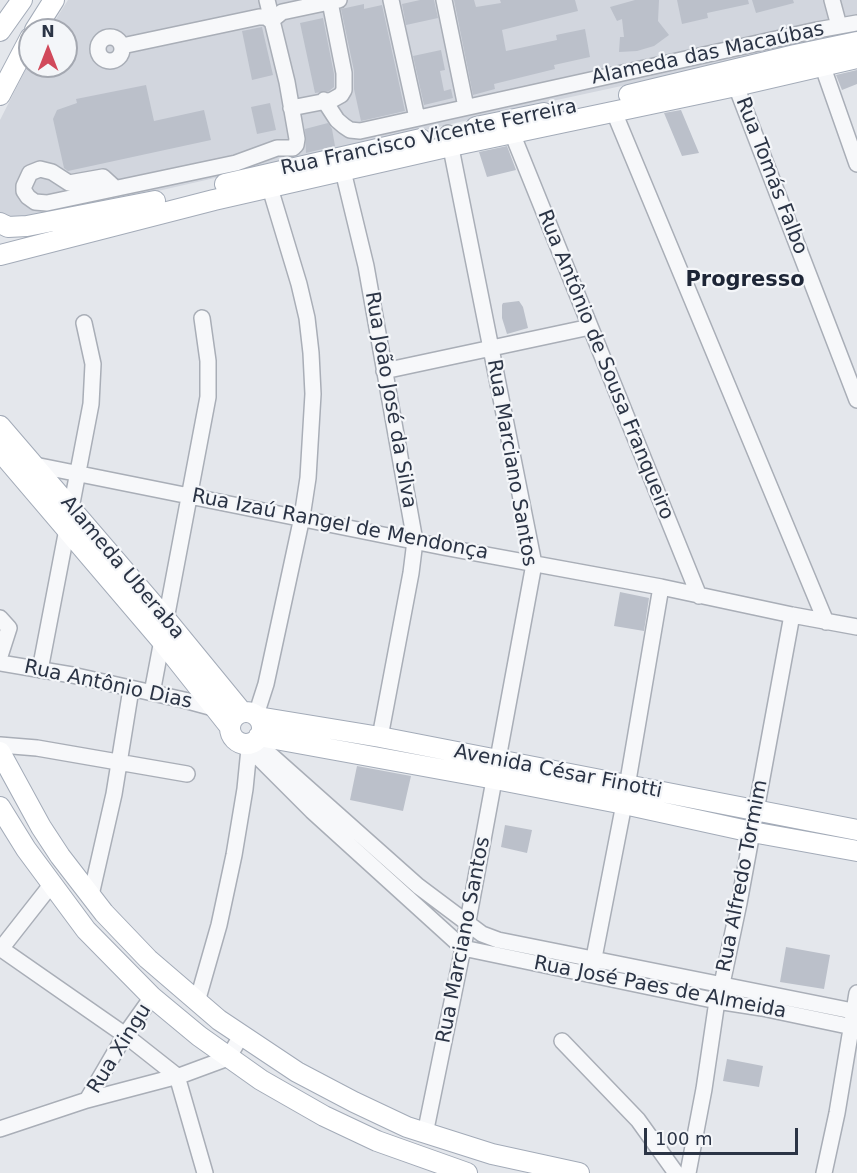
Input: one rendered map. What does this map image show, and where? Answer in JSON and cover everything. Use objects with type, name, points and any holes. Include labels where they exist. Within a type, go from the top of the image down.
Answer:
[{"type":"main road","points":[[0,31],[21,0]]},
{"type":"main road","points":[[43,18],[54,0]]},
{"type":"main road","name":"Rua Francisco Vicente Ferreira","points":[[0,255],[147,209],[296,157],[512,134],[736,87],[820,58],[857,42]]},
{"type":"main road","name":"Rua Francisco Vicente Ferreira","points":[[0,223],[8,227],[27,226],[270,188],[343,171],[450,139],[795,55],[820,58]]},
{"type":"main road","points":[[820,58],[857,58]]},
{"type":"main road","points":[[0,95],[18,61]]},
{"type":"main road","name":"Alameda Uberaba","points":[[0,426],[165,618],[249,730]]},
{"type":"main road","name":"Alameda Uberaba","points":[[3,458],[161,640],[217,709],[249,730]]},
{"type":"main road","name":"Avenida César Finotti","points":[[249,730],[380,737],[497,769]]},
{"type":"main road","name":"Avenida César Finotti","points":[[249,730],[497,769],[626,795],[756,812],[857,830]]},
{"type":"main road","points":[[0,752],[41,827],[60,856],[104,913],[148,959],[197,1002],[241,1036],[297,1072],[354,1102],[425,1134],[492,1154],[579,1173]]},
{"type":"main road","name":"Avenida César Finotti","points":[[626,795],[752,832],[857,851]]},
{"type":"main road","points":[[0,807],[51,885],[86,930],[152,998],[228,1058],[324,1116],[429,1167],[467,1173]]},
{"type":"street","points":[[114,188],[106,178],[69,183],[52,172],[40,169],[30,173],[24,181],[24,191],[28,197],[39,203],[55,201],[236,163],[277,148],[296,157],[297,139],[287,82],[267,0]]},
{"type":"street","points":[[391,0],[417,118]]},
{"type":"street","points":[[444,0],[466,107]]},
{"type":"street","points":[[832,0],[839,26]]},
{"type":"street","points":[[272,21],[282,12],[335,1],[346,86],[341,95],[332,100],[291,108]]},
{"type":"street","points":[[122,46],[260,17],[266,17],[272,21]]},
{"type":"street","name":"Alameda das Macaúbas","points":[[324,100],[337,120],[350,130],[360,131],[857,23]]},
{"type":"street","points":[[820,58],[857,164]]},
{"type":"street","name":"Rua Tomás Falbo","points":[[736,87],[857,400]]},
{"type":"street","points":[[614,112],[826,622]]},
{"type":"street","name":"Rua Antônio de Sousa Franqueiro","points":[[512,134],[699,596]]},
{"type":"street","name":"Rua Marciano Santos","points":[[425,1134],[463,948],[534,564],[450,139]]},
{"type":"street","name":"Rua João José da Silva","points":[[343,171],[366,266],[415,541],[380,737]]},
{"type":"street","points":[[197,1002],[219,925],[234,855],[245,789],[249,730],[266,684],[302,517],[308,478],[313,394],[307,318],[270,188]]},
{"type":"street","points":[[152,693],[206,412],[209,381],[202,318]]},
{"type":"street","points":[[40,670],[91,404],[94,376],[84,323]]},
{"type":"street","points":[[384,371],[590,327]]},
{"type":"street","name":"Rua Izaú Rangel de Mendonça","points":[[3,458],[857,627]]},
{"type":"street","points":[[590,975],[626,795],[661,587]]},
{"type":"street","name":"Rua Alfredo Tormim","points":[[688,1173],[704,1089],[717,1001],[756,812],[792,615]]},
{"type":"street","points":[[0,618],[9,628],[0,656]]},
{"type":"street","name":"Rua Antônio Dias","points":[[0,663],[152,693],[217,709]]},
{"type":"street","points":[[92,895],[112,805],[131,690]]},
{"type":"street","name":"Alameda Uberaba","points":[[249,730],[418,886],[467,924]]},
{"type":"street","name":"Alameda Uberaba","points":[[249,730],[312,811],[463,948]]},
{"type":"street","points":[[0,745],[37,748],[187,774]]},
{"type":"street","points":[[51,885],[0,949],[125,1035],[177,1076],[205,1173]]},
{"type":"street","name":"Rua José Paes de Almeida","points":[[467,924],[482,934],[498,940],[722,984],[855,1019]]},
{"type":"street","name":"Rua José Paes de Almeida","points":[[463,948],[717,1001],[855,1019]]},
{"type":"street","points":[[824,1173],[855,1019],[857,993]]},
{"type":"street","name":"Rua Xingu","points":[[87,1100],[125,1035],[152,998]]},
{"type":"street","points":[[0,1129],[87,1100],[177,1076],[228,1058],[241,1036]]},
{"type":"street","points":[[562,1041],[638,1120],[676,1173]]},
{"type":"shaded area","points":[[68,0],[857,0],[857,35],[543,103],[149,193],[21,220],[0,216],[0,120],[21,78],[78,78],[78,18],[57,18]]},
{"type":"building","points":[[434,0],[438,18],[406,25],[402,4]]},
{"type":"building","points":[[454,0],[474,0],[476,7],[501,3],[500,0],[575,0],[578,11],[502,30],[506,51],[557,40],[556,35],[585,29],[590,57],[554,65],[555,69],[494,84],[495,89],[473,95]]},
{"type":"building","points":[[635,0],[659,0],[658,21],[669,35],[654,46],[637,51],[619,52],[620,37],[624,37],[622,19],[617,21],[610,7]]},
{"type":"building","points":[[677,0],[748,0],[749,4],[707,13],[708,18],[682,24]]},
{"type":"building","points":[[752,0],[793,0],[794,3],[756,13]]},
{"type":"building","points":[[364,4],[364,9],[382,5],[405,111],[361,121],[354,89],[354,71],[341,9]]},
{"type":"building","points":[[323,18],[334,74],[334,87],[329,91],[315,93],[300,23]]},
{"type":"building","points":[[262,27],[273,75],[252,80],[242,31]]},
{"type":"building","points":[[441,50],[445,70],[440,71],[444,91],[451,89],[453,98],[424,105],[413,56]]},
{"type":"building","points":[[857,70],[857,84],[842,90],[836,75]]},
{"type":"building","points":[[146,85],[154,121],[204,110],[211,140],[68,171],[64,168],[53,119],[57,110],[77,103],[76,99]]},
{"type":"building","points":[[270,103],[276,130],[257,134],[251,107]]},
{"type":"building","points":[[681,110],[699,153],[682,156],[664,113]]},
{"type":"building","points":[[328,123],[332,129],[335,146],[306,153],[305,129]]},
{"type":"building","points":[[507,146],[516,170],[487,177],[479,152]]},
{"type":"building","points":[[519,301],[523,307],[528,328],[507,334],[502,318],[502,305]]},
{"type":"building","points":[[620,592],[649,598],[644,631],[614,626]]},
{"type":"building","points":[[357,766],[411,776],[403,811],[350,800]]},
{"type":"building","points":[[505,825],[532,830],[527,853],[501,847]]},
{"type":"building","points":[[786,947],[830,955],[824,989],[780,982]]},
{"type":"building","points":[[727,1059],[763,1066],[759,1087],[723,1081]]},
{"type":"district","name":"Progresso","points":[[745,281]]}]
